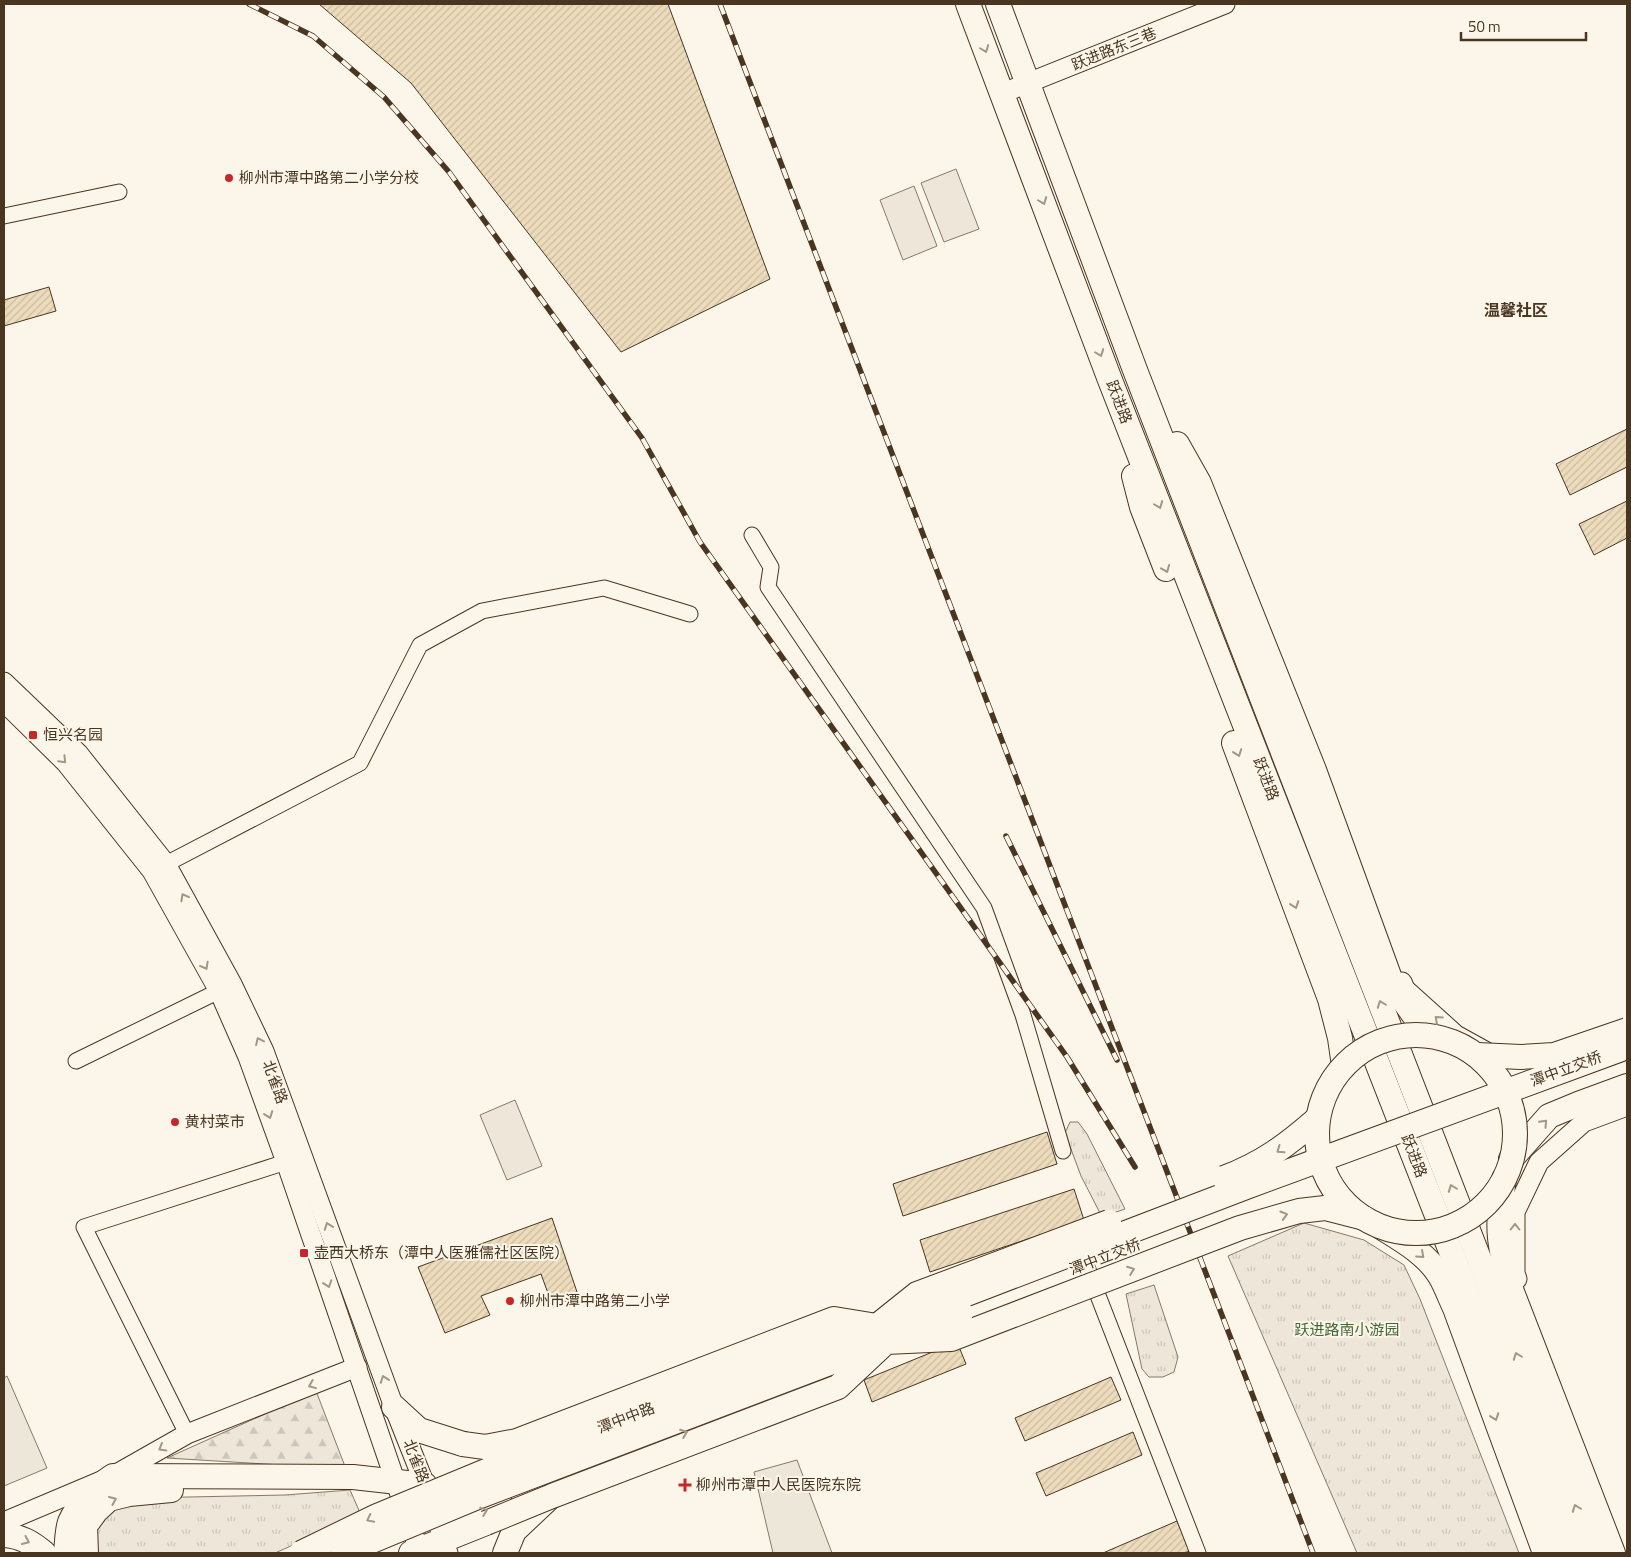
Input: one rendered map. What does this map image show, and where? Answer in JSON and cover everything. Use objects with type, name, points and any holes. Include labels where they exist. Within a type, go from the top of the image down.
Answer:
[{"type":"main road","name":"跃进路","points":[[968,4],[1110,380],[1569,1553]]},
{"type":"main road","name":"跃进路","points":[[998,4],[1135,370],[1594,1553]]},
{"type":"main road","points":[[1135,370],[1199,483],[1314,770],[1392,984],[1416,1018],[1434,1036]]},
{"type":"main road","points":[[1110,380],[1142,507],[1230,732],[1330,999],[1340,1038],[1344,1066]]},
{"type":"main road","points":[[1476,1055],[1554,1055],[1627,1030]]},
{"type":"main road","points":[[1544,1553],[1455,1308],[1440,1276],[1418,1252],[1372,1222],[1342,1199],[1326,1175],[1319,1157],[1316,1138],[1317,1118],[1328,1091],[1344,1066],[1363,1050],[1385,1039],[1410,1035],[1434,1036],[1458,1044],[1476,1055],[1490,1067],[1510,1102],[1514,1141],[1499,1213],[1503,1260],[1510,1284],[1613,1553]]},
{"type":"main road","name":"潭中立交桥","points":[[956,1298],[1255,1183],[1627,1047]]},
{"type":"main road","name":"潭中立交桥","points":[[882,1334],[1627,1063]]},
{"type":"main road","points":[[394,1407],[419,1430],[463,1444],[485,1447],[517,1441],[834,1319],[882,1334],[951,1339],[1240,1228],[1299,1211],[1325,1208],[1398,1231],[1434,1231],[1451,1226],[1467,1218],[1482,1207],[1494,1194],[1508,1169],[1549,1116],[1627,1086]]},
{"type":"main road","points":[[416,1552],[552,1496],[838,1387],[917,1294],[1248,1169],[1290,1143],[1317,1118]]},
{"type":"main road","name":"潭中中路","points":[[343,1553],[489,1492],[882,1334],[956,1298]]},
{"type":"main road","name":"潭中中路","points":[[301,1553],[377,1516],[498,1466],[794,1354],[882,1334]]},
{"type":"main road","points":[[66,1553],[71,1522],[82,1504],[100,1484],[113,1476],[353,1477],[425,1485]]},
{"type":"main road","points":[[86,1553],[85,1526],[96,1511],[109,1499],[129,1494],[161,1491],[356,1487],[396,1483]]},
{"type":"main road","points":[[505,1553],[514,1531],[552,1496]]},
{"type":"main road","points":[[4,1535],[14,1536],[31,1542],[44,1553]]},
{"type":"street","name":"跃进路东三巷","points":[[1002,93],[1225,4]]},
{"type":"street","points":[[4,216],[119,192]]},
{"type":"street","points":[[1135,370],[1215,502],[1405,988],[1456,1035],[1509,1064],[1569,1062],[1627,1040]]},
{"type":"street","points":[[752,535],[771,567],[768,587],[984,908],[1024,1015],[1063,1151]]},
{"type":"street","points":[[166,864],[360,763],[420,645],[482,611],[604,588],[690,614]]},
{"type":"street","name":"北雀路","points":[[4,682],[78,753],[166,864],[232,984],[264,1052],[394,1407],[425,1485],[443,1540]]},
{"type":"street","name":"北雀路","points":[[4,702],[66,763],[152,870],[219,991],[248,1057],[286,1162],[396,1483],[416,1552]]},
{"type":"street","points":[[76,1060],[219,991]]},
{"type":"street","points":[[1623,1553],[1515,1273],[1515,1212],[1539,1162],[1584,1122],[1627,1106]]},
{"type":"street","points":[[187,1434],[84,1227],[286,1162]]},
{"type":"street","points":[[425,1485],[1079,1243],[1198,1553]]},
{"type":"street","points":[[443,1540],[922,1340],[1091,1276]]},
{"type":"street","points":[[910,1305],[922,1340]]},
{"type":"street","points":[[4,1522],[113,1476],[187,1434],[357,1367]]},
{"type":"green space","points":[[956,169],[979,229],[944,242],[921,183]]},
{"type":"green space","points":[[914,186],[937,246],[903,260],[880,200]]},
{"type":"green space","points":[[515,1100],[542,1166],[507,1180],[480,1115]]},
{"type":"green space","points":[[1070,1122],[1078,1122],[1087,1134],[1125,1209],[1102,1217],[1081,1176],[1065,1133]]},
{"type":"green space","name":"跃进路南小游园","points":[[1304,1223],[1364,1240],[1404,1265],[1420,1299],[1519,1553],[1357,1553],[1228,1256]]},
{"type":"green space","points":[[1154,1285],[1178,1357],[1174,1372],[1163,1377],[1149,1377],[1142,1369],[1126,1294]]},
{"type":"green space","points":[[316,1391],[346,1469],[167,1458]]},
{"type":"green space","points":[[350,1490],[361,1515],[275,1553],[97,1553],[95,1551],[98,1524],[113,1504],[141,1498],[285,1495]]},
{"type":"shaded area","points":[[7,1376],[47,1468],[4,1486],[4,1378]]},
{"type":"shaded area","points":[[797,1460],[832,1553],[773,1553],[754,1472]]},
{"type":"building","points":[[319,4],[668,4],[770,279],[621,352],[411,83]]},
{"type":"building","points":[[49,287],[56,311],[4,326],[4,300]]},
{"type":"building","points":[[1627,429],[1627,467],[1570,495],[1556,464]]},
{"type":"building","points":[[1627,501],[1627,538],[1594,555],[1579,524]]},
{"type":"building","points":[[1047,1132],[1057,1164],[903,1216],[893,1184]]},
{"type":"building","points":[[1074,1189],[1084,1220],[930,1272],[920,1240]]},
{"type":"building","points":[[552,1218],[578,1295],[553,1307],[541,1274],[481,1296],[490,1315],[445,1333],[418,1267]]},
{"type":"building","points":[[957,1342],[966,1364],[872,1402],[864,1380]]},
{"type":"building","points":[[1111,1377],[1121,1400],[1025,1441],[1015,1418]]},
{"type":"building","points":[[1133,1432],[1142,1455],[1046,1496],[1036,1473]]},
{"type":"building","points":[[1177,1521],[1190,1551],[1184,1553],[1103,1553]]},
{"type":"railway","points":[[249,4],[313,36],[384,97],[449,172],[642,438],[700,542],[1067,1057],[1135,1167]]},
{"type":"railway","points":[[720,4],[1313,1553]]},
{"type":"railway","points":[[1006,836],[1117,1060]]},
{"type":"place","name":"柳州市潭中路第二小学分校","points":[[229,178]]},
{"type":"place","name":"恒兴名园","points":[[33,735]]},
{"type":"place","name":"黄村菜市","points":[[175,1122]]},
{"type":"place","name":"壶西大桥东（潭中人医雅儒社区医院）","points":[[304,1253]]},
{"type":"place","name":"柳州市潭中路第二小学","points":[[510,1301]]},
{"type":"place","name":"柳州市潭中人民医院东院","points":[[685,1485]]},
{"type":"district","name":"温馨社区","points":[[1516,310]]}]
